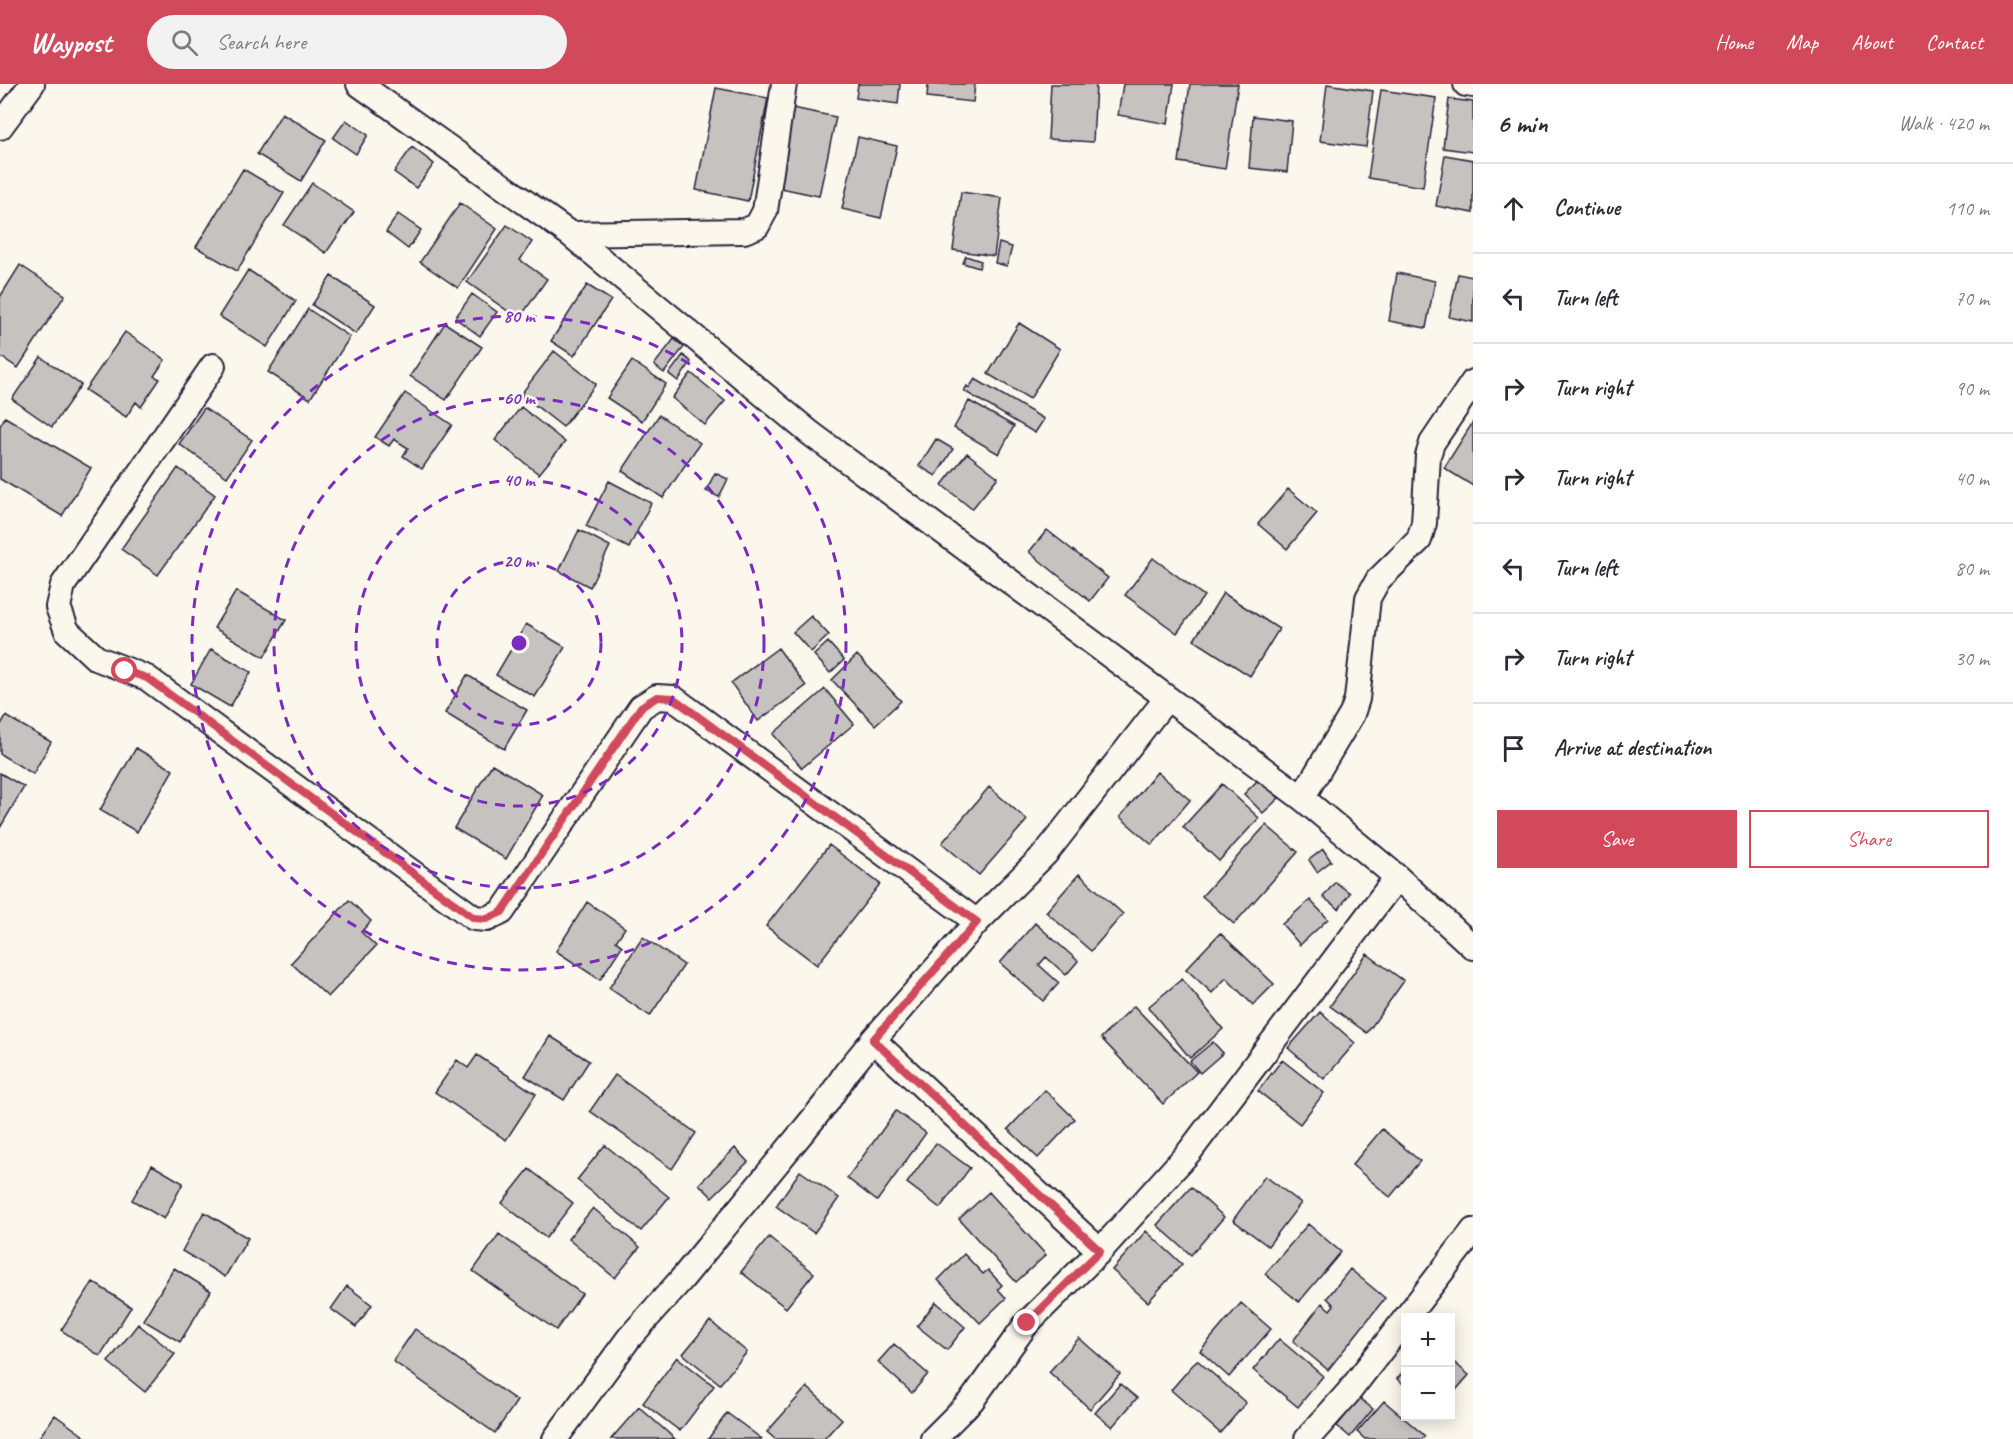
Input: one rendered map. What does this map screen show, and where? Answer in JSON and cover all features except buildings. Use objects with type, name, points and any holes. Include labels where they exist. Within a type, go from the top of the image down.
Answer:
[{"type":"street","points":[[0,127],[32,84]]},
{"type":"street","points":[[358,84],[570,234],[810,433],[1302,798],[1473,947]]},
{"type":"street","points":[[570,234],[744,231],[757,226],[765,211],[784,84]]},
{"type":"street","points":[[1466,84],[1473,85]]},
{"type":"street","points":[[213,366],[63,585],[58,608],[67,631],[96,658],[147,678],[474,918],[487,919],[502,912],[641,707],[657,697],[673,698],[977,922]]},
{"type":"street","points":[[1302,798],[1352,714],[1357,699],[1368,598],[1378,580],[1419,540],[1424,523],[1428,456],[1432,443],[1473,382]]},
{"type":"street","points":[[555,1439],[629,1338],[681,1280],[827,1102],[846,1073],[873,1040],[977,922],[1046,853],[1167,698]]},
{"type":"street","points":[[933,1439],[972,1400],[1027,1323],[1100,1251],[1190,1151],[1396,878]]},
{"type":"street","points":[[873,1040],[1100,1251]]},
{"type":"street","points":[[1307,1439],[1348,1393],[1473,1231]]},
{"type":"route","points":[[125,671],[147,678],[474,918],[487,919],[502,912],[641,707],[657,697],[673,698],[977,922],[873,1040],[1100,1251],[1027,1323]]}]
